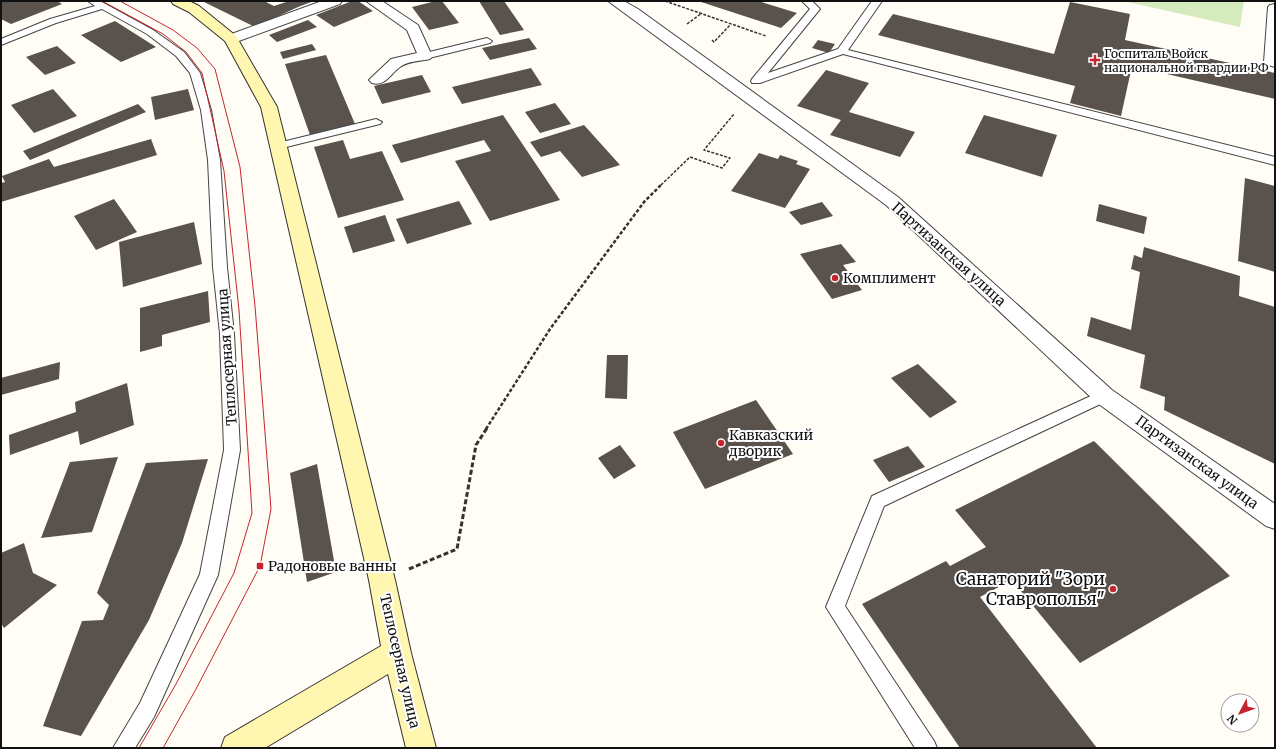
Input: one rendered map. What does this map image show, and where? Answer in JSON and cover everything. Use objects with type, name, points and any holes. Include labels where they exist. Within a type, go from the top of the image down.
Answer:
[{"type":"main road","name":"Теплосерная улица","points":[[178,1],[194,9],[230,39],[269,107],[382,580],[397,652],[420,748]]},
{"type":"main road","points":[[236,748],[397,652]]},
{"type":"street","points":[[230,39],[335,1]]},
{"type":"street","points":[[373,1],[413,28],[425,56],[396,62],[377,80]]},
{"type":"street","name":"Партизанская улица","points":[[615,1],[752,89],[892,201],[1104,396],[1275,518]]},
{"type":"lane","points":[[752,89],[815,9],[808,1]]},
{"type":"lane","points":[[752,89],[842,51],[877,1]]},
{"type":"lane","points":[[1,42],[98,4]]},
{"type":"lane","name":"Теплосерная улица","points":[[98,4],[150,32],[180,54],[195,73],[198,81],[206,110],[214,160],[220,267],[227,334],[232,450],[209,575],[147,710],[123,748]]},
{"type":"lane","points":[[1275,7],[1273,7],[1270,62],[1275,64]]},
{"type":"lane","points":[[425,56],[487,41]]},
{"type":"lane","points":[[842,51],[1275,161]]},
{"type":"lane","points":[[278,146],[376,122]]},
{"type":"lane","points":[[928,748],[835,608],[878,501],[1104,396]]},
{"type":"path","points":[[665,1],[702,13],[756,34],[787,43]]},
{"type":"path","points":[[687,24],[702,13]]},
{"type":"path","points":[[714,42],[731,24]]},
{"type":"path","points":[[382,580],[457,549],[476,445],[550,329],[644,202],[690,157],[722,168],[730,158],[704,150],[752,89]]},
{"type":"green space","points":[[1123,1],[1244,1],[1240,27]]},
{"type":"building","points":[[1,1],[57,1],[62,4],[11,24],[1,19]]},
{"type":"building","points":[[202,1],[264,1],[274,6],[289,1],[314,1],[255,27]]},
{"type":"building","points":[[352,1],[358,1],[373,11],[334,27],[316,15]]},
{"type":"building","points":[[442,1],[459,23],[429,30],[412,7]]},
{"type":"building","points":[[479,1],[504,1],[524,30],[500,35]]},
{"type":"building","points":[[698,1],[758,1],[797,13],[781,28]]},
{"type":"building","name":"Госпиталь Войск национальной гвардии РФ","points":[[1070,2],[1130,14],[1125,40],[1275,73],[1275,99],[1132,66],[1121,116],[1070,103],[1075,86],[878,35],[893,14],[1054,54]]},
{"type":"building","points":[[308,20],[317,27],[277,42],[269,35]]},
{"type":"building","points":[[115,21],[156,47],[121,62],[81,35]]},
{"type":"building","points":[[529,38],[537,49],[490,60],[482,48]]},
{"type":"building","points":[[818,40],[835,44],[829,53],[812,48]]},
{"type":"building","points":[[312,44],[316,50],[283,59],[280,52]]},
{"type":"building","points":[[57,46],[76,63],[45,75],[26,57]]},
{"type":"building","points":[[326,55],[355,124],[310,135],[285,64]]},
{"type":"building","points":[[531,68],[542,85],[462,104],[452,87]]},
{"type":"building","points":[[826,70],[869,83],[849,112],[915,132],[900,157],[830,135],[841,120],[797,106]]},
{"type":"building","points":[[422,75],[431,92],[382,104],[374,86]]},
{"type":"building","points":[[53,89],[77,116],[34,133],[11,105]]},
{"type":"building","points":[[188,89],[194,110],[155,120],[151,97]]},
{"type":"building","points":[[555,103],[571,124],[540,133],[525,112]]},
{"type":"building","points":[[138,104],[146,112],[30,160],[23,151]]},
{"type":"building","points":[[503,115],[560,200],[490,221],[455,161],[491,151],[484,140],[401,163],[392,145]]},
{"type":"building","points":[[984,115],[1057,135],[1042,177],[965,153]]},
{"type":"building","points":[[584,125],[620,165],[582,177],[560,151],[541,157],[530,142]]},
{"type":"building","points":[[151,139],[157,155],[1,202],[1,183],[5,182],[2,176],[49,159],[54,167]]},
{"type":"building","points":[[343,140],[350,159],[382,151],[404,200],[338,218],[314,147]]},
{"type":"building","points":[[759,153],[778,159],[780,155],[798,161],[796,164],[810,169],[785,208],[731,191]]},
{"type":"building","points":[[1245,178],[1275,186],[1275,272],[1238,261]]},
{"type":"building","points":[[114,199],[137,232],[96,250],[74,216]]},
{"type":"building","points":[[459,201],[472,224],[407,244],[396,219]]},
{"type":"building","points":[[822,202],[833,216],[801,225],[789,212]]},
{"type":"building","points":[[1099,204],[1147,217],[1144,234],[1096,221]]},
{"type":"building","points":[[385,215],[395,241],[353,253],[344,227]]},
{"type":"building","points":[[194,222],[202,264],[123,287],[119,242]]},
{"type":"building","name":"Комплимент","points":[[841,244],[856,262],[843,265],[862,290],[832,299],[800,254]]},
{"type":"building","points":[[1144,247],[1240,276],[1239,296],[1275,307],[1275,464],[1164,410],[1165,397],[1140,388],[1145,355],[1087,336],[1091,317],[1131,330],[1140,272],[1131,269],[1134,255],[1142,258]]},
{"type":"building","points":[[208,291],[210,322],[162,335],[162,346],[140,352],[140,308]]},
{"type":"building","points":[[607,355],[628,355],[627,399],[605,398]]},
{"type":"building","points":[[60,362],[59,379],[1,395],[1,378]]},
{"type":"building","points":[[918,364],[957,402],[930,418],[891,378]]},
{"type":"building","points":[[127,383],[134,425],[80,445],[78,431],[10,455],[9,435],[76,412],[75,402]]},
{"type":"building","points":[[756,400],[793,454],[705,489],[673,432]]},
{"type":"building","name":"Санаторий \"Зори Ставрополья\"","points":[[1094,441],[1230,576],[1080,663],[1012,580],[980,597],[1097,748],[960,748],[862,604],[946,561],[950,566],[986,547],[955,510]]},
{"type":"building","points":[[620,445],[636,466],[614,479],[598,458]]},
{"type":"building","points":[[908,446],[925,467],[889,482],[873,460]]},
{"type":"building","points":[[118,457],[92,532],[41,538],[70,462]]},
{"type":"building","points":[[208,459],[182,543],[149,620],[81,736],[43,726],[82,621],[103,620],[109,605],[97,593],[146,463]]},
{"type":"building","points":[[317,464],[336,572],[307,582],[290,473]]},
{"type":"building","points":[[24,543],[33,573],[57,585],[4,628],[1,623],[1,553]]},
{"type":"tram line","points":[[102,1],[163,34],[186,52],[202,73],[224,171],[239,310],[252,513],[234,573],[176,684],[139,748]]},
{"type":"tram line","points":[[120,1],[173,30],[197,48],[215,69],[240,167],[255,306],[271,509],[260,566],[196,689],[163,748]]},
{"type":"place","name":"Госпиталь Войск национальной гвардии РФ","points":[[1095,60]]},
{"type":"place","name":"Комплимент","points":[[835,278]]},
{"type":"place","name":"Кавказский дворик","points":[[721,443]]},
{"type":"place","name":"Радоновые ванны","points":[[260,566]]},
{"type":"place","name":"Санаторий \"Зори Ставрополья\"","points":[[1113,589]]}]
